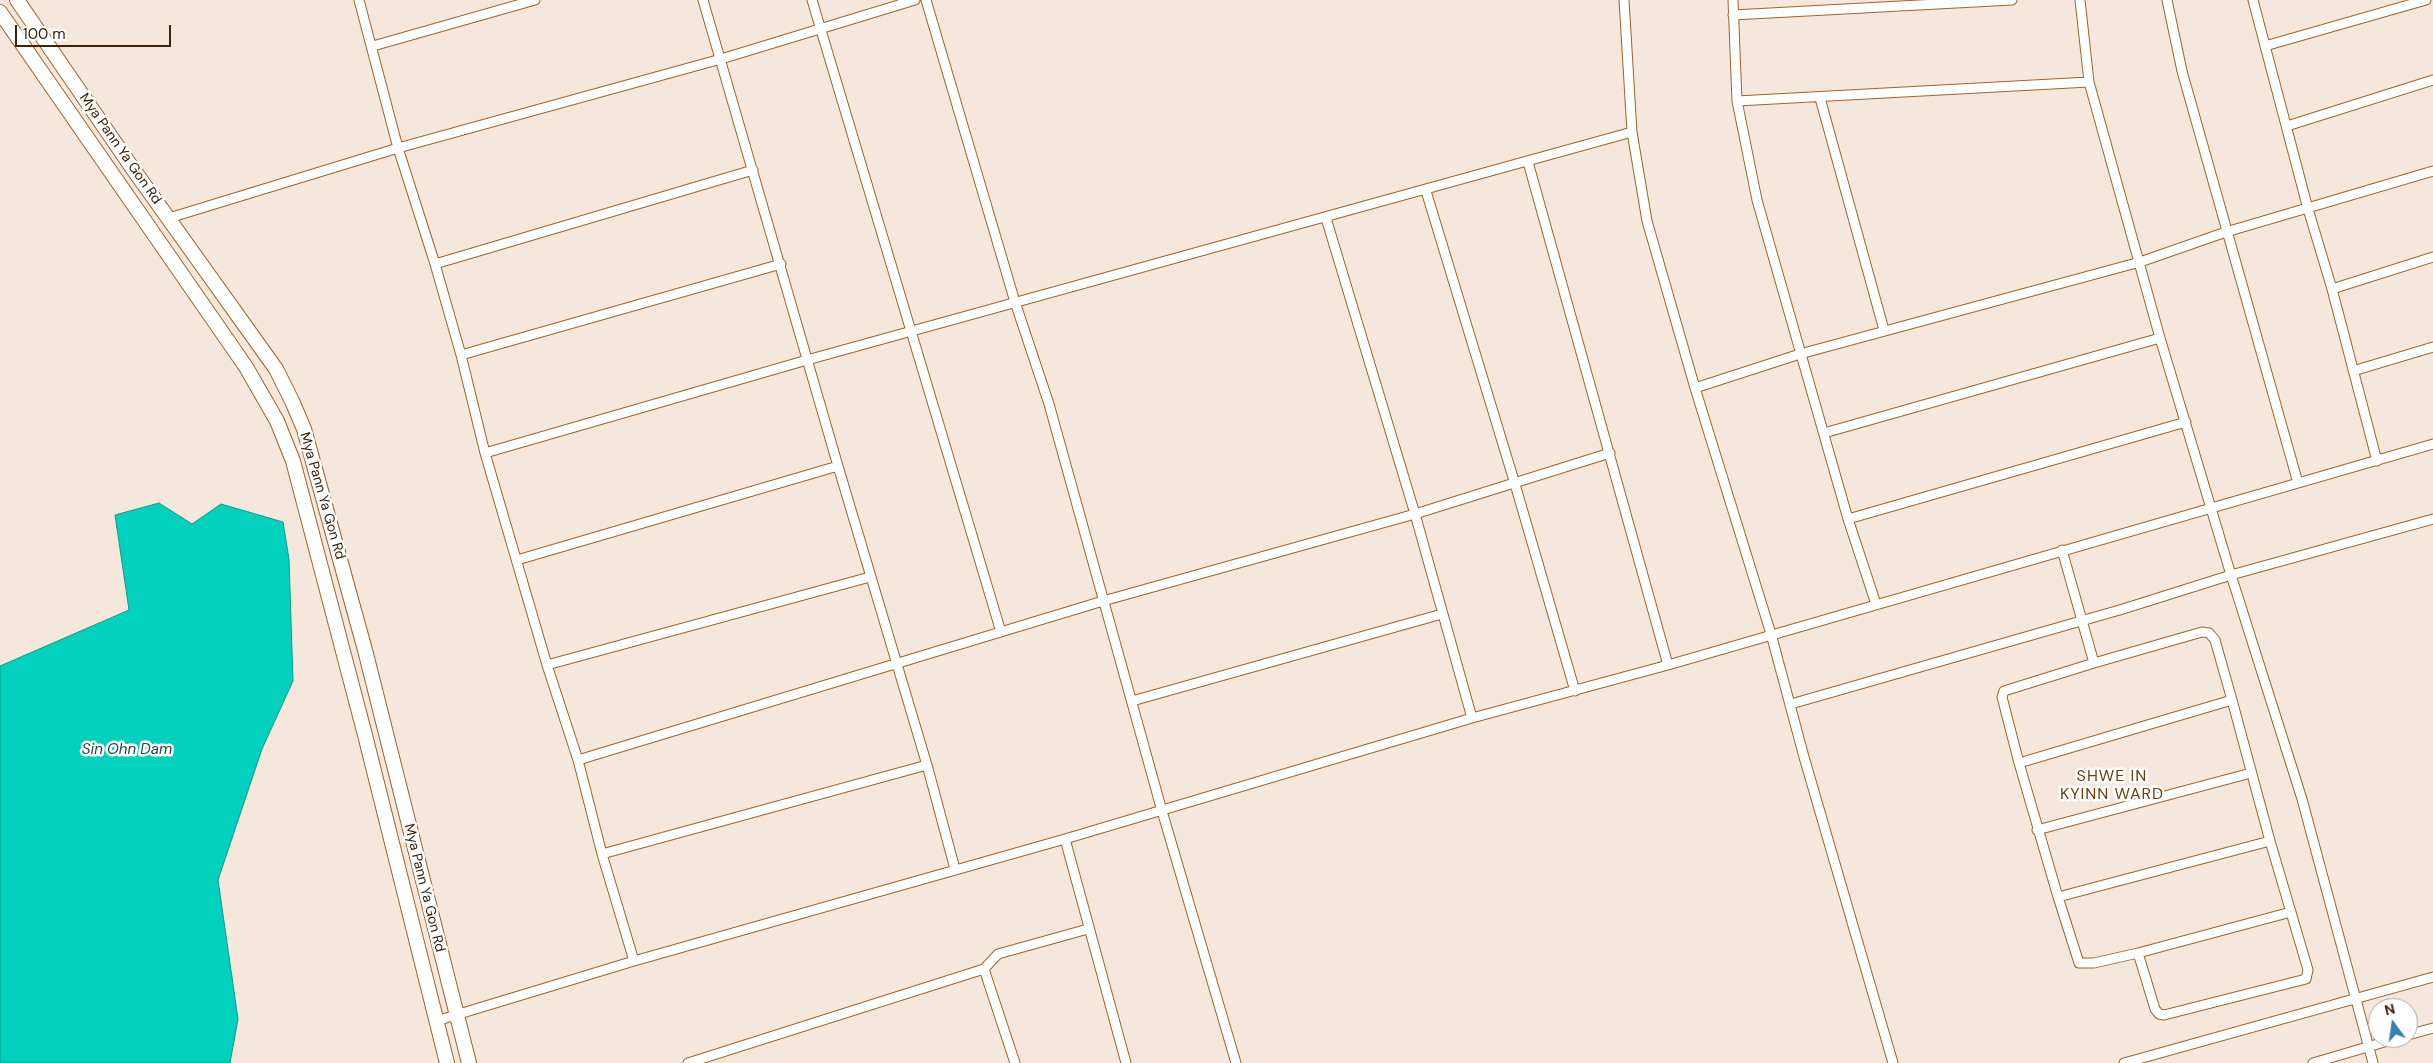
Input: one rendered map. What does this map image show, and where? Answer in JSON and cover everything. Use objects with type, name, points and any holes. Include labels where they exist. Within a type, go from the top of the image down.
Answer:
[{"type":"main road","name":"Mya Pann Ya Gon Rd","points":[[17,0],[276,369],[304,429],[365,650],[469,1063]]},
{"type":"main road","name":"Mya Pann Ya Gon Rd","points":[[0,12],[246,367],[277,421],[293,461],[365,735],[447,1063]]},
{"type":"street","points":[[359,0],[373,46],[398,148],[436,264],[485,453],[547,665],[578,760],[602,854],[634,961]]},
{"type":"street","points":[[373,46],[535,0]]},
{"type":"street","points":[[703,0],[781,264],[870,577],[927,765],[955,869]]},
{"type":"street","points":[[812,0],[1001,632]]},
{"type":"street","points":[[169,218],[398,148],[721,60],[915,0]]},
{"type":"street","points":[[926,0],[1015,302],[1048,404],[1162,811],[1236,1063]]},
{"type":"street","points":[[1624,0],[1632,132],[1647,221],[1695,388],[1791,704],[1807,767],[1894,1063]]},
{"type":"street","points":[[1733,0],[1738,101],[1757,200],[1848,519],[1876,604]]},
{"type":"street","points":[[1733,15],[2012,0]]},
{"type":"street","points":[[2080,0],[2090,82],[2160,338],[2231,575],[2302,799],[2368,1046],[2313,1063]]},
{"type":"street","points":[[2167,0],[2182,71],[2298,483]]},
{"type":"street","points":[[2253,0],[2377,461]]},
{"type":"street","points":[[2265,46],[2426,0]]},
{"type":"street","points":[[2287,126],[2433,80]]},
{"type":"street","points":[[1738,101],[2090,82]]},
{"type":"street","points":[[1820,98],[1884,330]]},
{"type":"street","points":[[485,453],[807,360],[1426,191],[1632,132]]},
{"type":"street","points":[[1528,162],[1668,664]]},
{"type":"street","points":[[436,264],[753,170]]},
{"type":"street","points":[[1695,388],[1800,354],[1884,330],[2140,262],[2226,232],[2433,171]]},
{"type":"street","points":[[1426,191],[1515,484],[1575,691]]},
{"type":"street","points":[[1326,218],[1415,514],[1472,718]]},
{"type":"street","points":[[2332,289],[2433,257]]},
{"type":"street","points":[[461,355],[781,264]]},
{"type":"street","points":[[1824,433],[2160,338]]},
{"type":"street","points":[[2353,371],[2433,347]]},
{"type":"street","points":[[1848,519],[2186,422]]},
{"type":"street","points":[[436,1021],[634,961],[1162,811],[1472,718],[1575,691],[2433,444]]},
{"type":"street","points":[[578,760],[897,665],[1103,601],[1415,514],[1610,453]]},
{"type":"street","points":[[517,560],[838,466]]},
{"type":"street","points":[[1791,704],[2083,620],[2231,575],[2433,519]]},
{"type":"street","points":[[2062,550],[2094,663]]},
{"type":"street","points":[[547,665],[870,577]]},
{"type":"street","points":[[1132,701],[1442,614]]},
{"type":"street","points":[[2138,953],[2154,1010],[2164,1015],[2302,982],[2306,979],[2308,970],[2291,912],[2270,841],[2215,640],[2209,633],[2202,632],[2004,691],[2002,697],[2019,763],[2058,897],[2080,963],[2094,963],[2138,953],[2291,912]]},
{"type":"street","points":[[2019,763],[2232,700]]},
{"type":"street","points":[[602,854],[927,765]]},
{"type":"street","points":[[2038,830],[2252,772]]},
{"type":"street","points":[[1065,839],[1126,1063]]},
{"type":"street","points":[[2058,897],[2270,841]]},
{"type":"street","points":[[688,1063],[984,969],[998,954],[1088,929]]},
{"type":"street","points":[[984,969],[1015,1063]]},
{"type":"street","points":[[2124,1063],[2433,978]]},
{"type":"street","points":[[2418,1032],[2433,1028]]},
{"type":"street","points":[[2369,1048],[2373,1063]]},
{"type":"water","name":"Sin Ohn Dam","points":[[159,503],[192,524],[221,504],[283,522],[289,559],[293,681],[262,749],[218,880],[238,1019],[230,1063],[0,1063],[0,666],[129,610],[115,515]]},
{"type":"district","name":"SHWE IN KYINN WARD","points":[[2112,786]]}]
